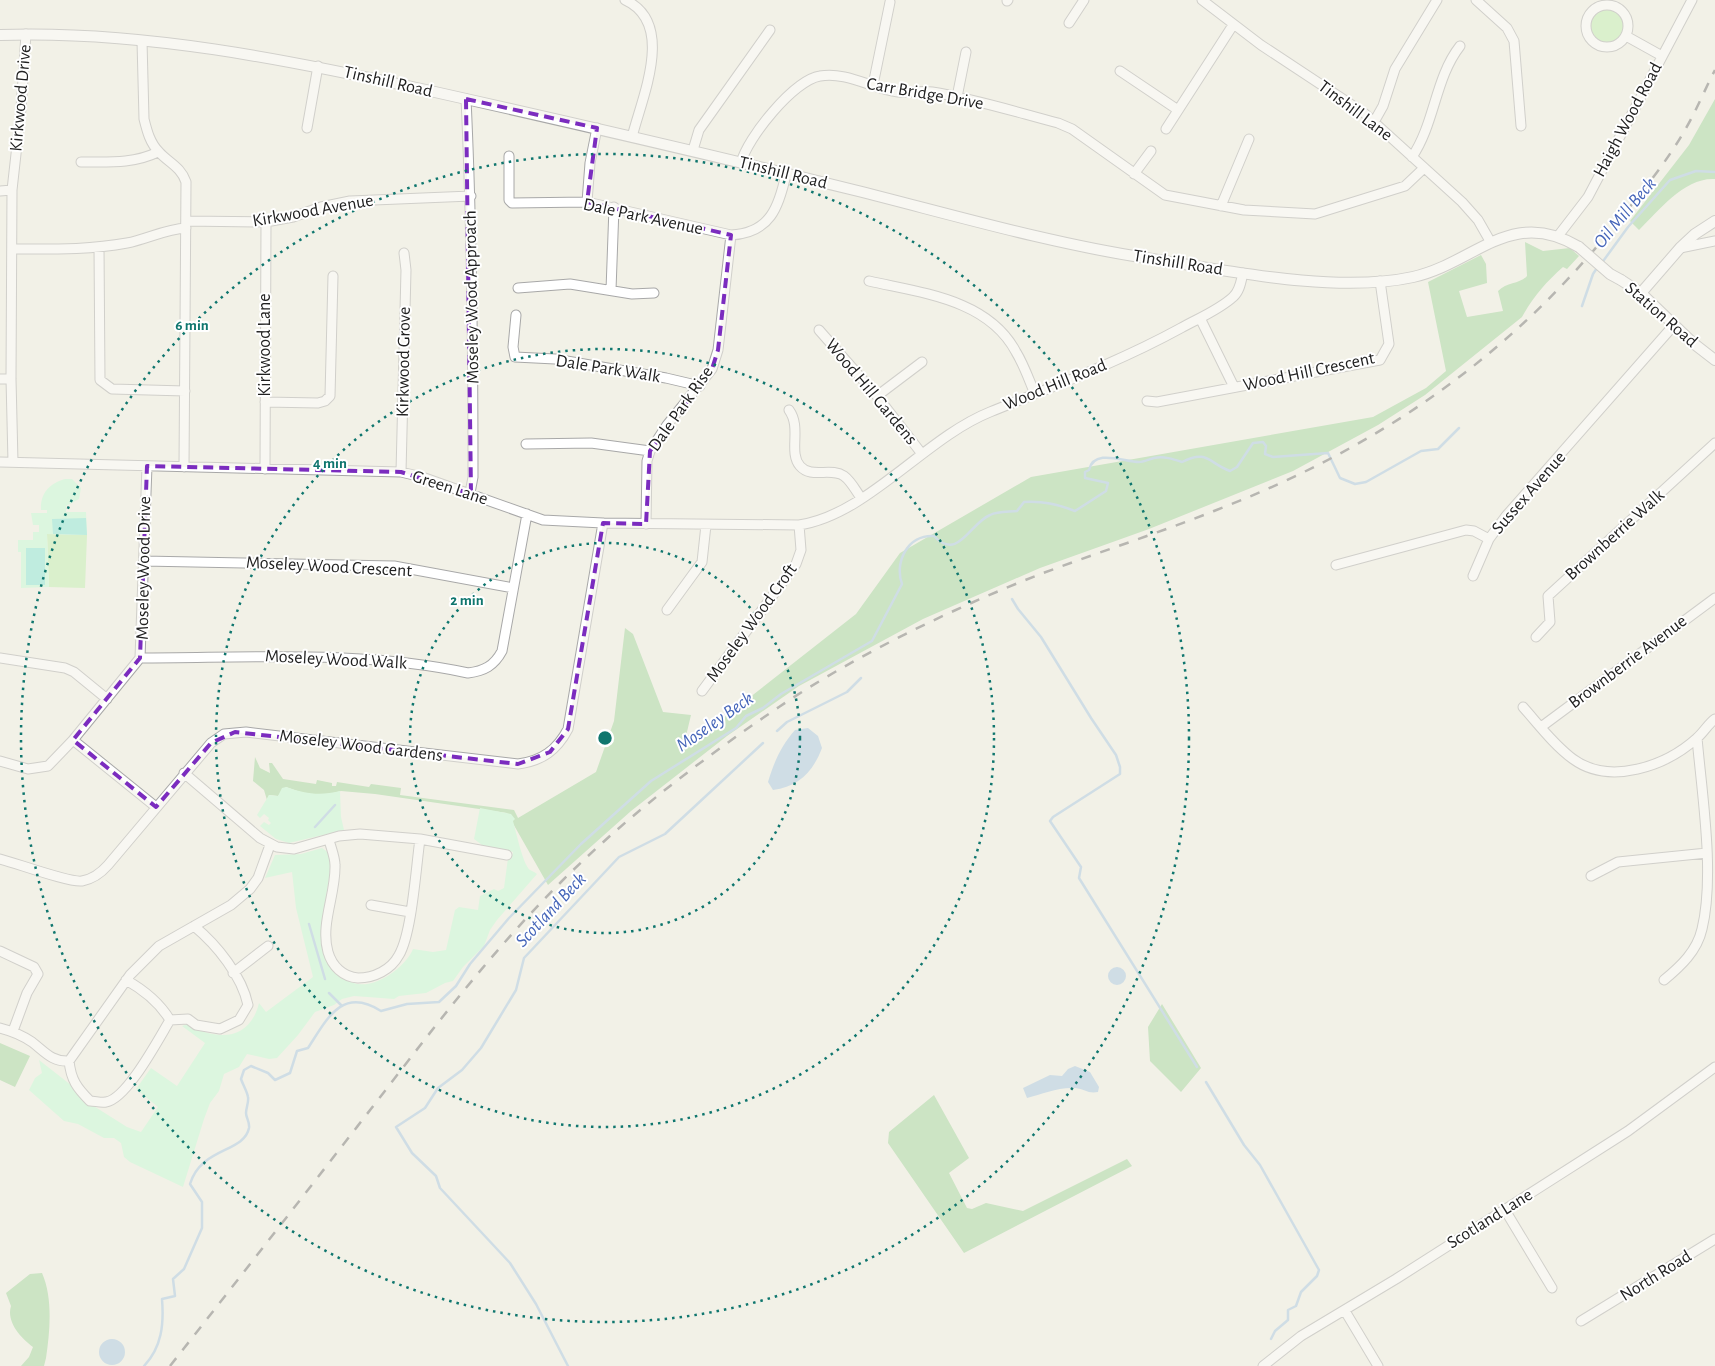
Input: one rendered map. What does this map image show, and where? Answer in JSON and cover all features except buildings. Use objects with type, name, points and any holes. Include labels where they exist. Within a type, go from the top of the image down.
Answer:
[{"type":"street","points":[[625,0],[641,10],[649,22],[653,36],[654,52],[632,137]]},
{"type":"street","points":[[1068,23],[1084,0]]},
{"type":"street","name":"Tinshill Lane","points":[[1202,0],[1233,25],[1337,94],[1374,122],[1475,215],[1490,241]]},
{"type":"street","points":[[1374,122],[1383,106],[1395,70],[1437,0]]},
{"type":"street","points":[[1476,0],[1506,28],[1514,41],[1521,126]]},
{"type":"street","name":"Haigh Wood Road","points":[[1558,236],[1588,197],[1692,0]]},
{"type":"street","points":[[873,85],[890,2]]},
{"type":"street","points":[[1607,5],[1615,7],[1623,12],[1627,19],[1628,28],[1626,36],[1612,47],[1596,44],[1589,38],[1586,29],[1587,20],[1598,7],[1607,5]]},
{"type":"street","points":[[1166,129],[1233,25]]},
{"type":"street","points":[[693,150],[699,130],[770,30]]},
{"type":"street","name":"Tinshill Road","points":[[0,35],[26,34],[142,41],[318,66],[693,150],[1108,252],[1243,273],[1325,282],[1380,281],[1410,278],[1436,270],[1490,241],[1519,232],[1537,231],[1558,236]]},
{"type":"street","name":"Kirkwood Drive","points":[[13,462],[11,379],[12,190],[22,109],[26,34]]},
{"type":"street","points":[[1626,36],[1662,56]]},
{"type":"street","points":[[142,41],[144,119],[152,143],[158,152],[184,175],[186,225],[184,467]]},
{"type":"street","points":[[1412,156],[1421,142],[1447,65],[1460,46]]},
{"type":"street","points":[[957,97],[966,52]]},
{"type":"street","points":[[306,128],[318,66]]},
{"type":"street","points":[[1120,71],[1136,77],[1178,110]]},
{"type":"street","name":"Carr Bridge Drive","points":[[742,163],[748,146],[792,91],[805,81],[822,75],[834,76],[898,92],[931,92],[957,97],[1065,125],[1165,195],[1221,206],[1310,215],[1405,186],[1424,168]]},
{"type":"street","name":"Moseley Wood Approach","points":[[466,100],[471,196],[474,477],[470,493]]},
{"type":"street","points":[[587,202],[590,163],[597,128]]},
{"type":"street","points":[[1221,206],[1249,139]]},
{"type":"street","points":[[1134,174],[1151,151]]},
{"type":"street","points":[[81,162],[124,162],[143,159],[158,152]]},
{"type":"street","name":"Dale Park Avenue","points":[[509,156],[509,200],[512,204],[587,202],[731,236],[751,232],[768,221],[780,200],[786,174]]},
{"type":"street","points":[[0,190],[12,190]]},
{"type":"street","name":"Kirkwood Avenue","points":[[13,249],[99,247],[127,243],[186,225],[266,222],[293,217],[321,207],[350,201],[471,196]]},
{"type":"street","points":[[611,290],[614,207]]},
{"type":"street","points":[[1641,293],[1680,248],[1695,234],[1715,221]]},
{"type":"street","name":"Kirkwood Lane","points":[[265,469],[266,222]]},
{"type":"street","name":"Dale Park Rise","points":[[646,524],[647,461],[650,451],[667,424],[712,369],[718,350],[731,236]]},
{"type":"street","name":"Station Road","points":[[1558,236],[1578,247],[1610,274],[1641,293],[1674,325],[1715,360]]},
{"type":"street","points":[[1680,248],[1715,241]]},
{"type":"street","points":[[99,247],[100,380],[112,389],[185,391]]},
{"type":"street","name":"Kirkwood Grove","points":[[401,472],[406,270],[404,253]]},
{"type":"street","name":"Wood Hill Road","points":[[861,498],[973,420],[1134,354],[1200,318],[1233,297],[1239,289],[1243,273]]},
{"type":"street","points":[[265,402],[318,403],[330,396],[333,276]]},
{"type":"street","points":[[869,281],[942,298],[978,312],[1008,340],[1016,351],[1035,394]]},
{"type":"street","name":"Wood Hill Crescent","points":[[1200,318],[1234,388],[1380,360],[1389,344],[1380,281]]},
{"type":"street","points":[[518,288],[570,284],[632,294],[654,293]]},
{"type":"street","name":"Dale Park Walk","points":[[516,315],[513,347],[515,357],[555,359],[666,378],[700,386]]},
{"type":"street","name":"Sussex Avenue","points":[[1336,565],[1466,530],[1474,531],[1489,539],[1506,516],[1674,325]]},
{"type":"street","name":"Wood Hill Gardens","points":[[819,330],[877,396],[922,454]]},
{"type":"street","points":[[877,396],[922,362]]},
{"type":"street","points":[[0,379],[11,379]]},
{"type":"street","points":[[1148,401],[1157,402],[1234,388]]},
{"type":"street","points":[[789,410],[796,423],[796,459],[798,465],[810,472],[843,476],[861,498]]},
{"type":"street","points":[[526,444],[591,443],[650,451]]},
{"type":"street","name":"Brownberrie Walk","points":[[1536,636],[1550,622],[1548,596],[1715,444]]},
{"type":"street","name":"Green Lane","points":[[0,462],[401,472],[552,521],[603,524],[799,525],[829,518],[861,498]]},
{"type":"street","name":"Moseley Wood Drive","points":[[0,761],[28,769],[41,769],[54,761],[140,658],[147,466]]},
{"type":"street","name":"Moseley Wood Walk","points":[[140,658],[309,656],[378,659],[468,673],[479,672],[493,664],[502,651],[527,514]]},
{"type":"street","name":"Moseley Wood Gardens","points":[[0,859],[70,881],[84,881],[93,878],[108,865],[184,773],[216,738],[235,732],[518,764],[528,762],[550,752],[561,743],[568,729],[603,524]]},
{"type":"street","points":[[667,610],[700,568],[704,556],[706,525]]},
{"type":"street","name":"Moseley Wood Croft","points":[[702,691],[796,564],[801,550],[799,525]]},
{"type":"street","points":[[1473,576],[1489,539]]},
{"type":"street","name":"Moseley Wood Crescent","points":[[144,561],[394,566],[513,588]]},
{"type":"street","name":"Brownberrie Avenue","points":[[1541,727],[1715,598]]},
{"type":"street","points":[[0,658],[65,668],[74,672],[107,699]]},
{"type":"street","points":[[1523,707],[1554,744],[1575,761],[1592,768],[1620,772],[1644,768],[1673,754],[1697,738],[1715,719]]},
{"type":"street","points":[[1664,980],[1685,962],[1702,930],[1709,886],[1697,738]]},
{"type":"street","points":[[73,740],[156,807]]},
{"type":"street","points":[[184,773],[270,845],[294,849],[349,834],[420,839],[507,855]]},
{"type":"street","points":[[328,840],[335,866],[326,942],[331,960],[336,968],[343,973],[357,978],[373,976],[389,968],[403,946],[410,912],[420,839]]},
{"type":"street","points":[[170,1020],[156,1048],[120,1096],[107,1102],[90,1101],[76,1087],[70,1076],[69,1061],[126,980],[159,946],[231,905],[250,889],[258,878],[270,845]]},
{"type":"street","points":[[1591,876],[1618,862],[1707,853]]},
{"type":"street","points":[[371,905],[410,912]]},
{"type":"street","points":[[170,1020],[188,1019],[196,1025],[220,1029],[239,1020],[248,1005],[244,990],[233,973],[194,926]]},
{"type":"street","points":[[233,973],[268,946]]},
{"type":"street","points":[[0,950],[34,967],[38,974],[27,993],[13,1031]]},
{"type":"street","points":[[126,980],[141,989],[161,1006],[170,1020]]},
{"type":"street","points":[[0,1028],[13,1031],[34,1043],[49,1057],[58,1062],[69,1061]]},
{"type":"street","name":"Scotland Lane","points":[[1263,1366],[1300,1336],[1346,1311],[1506,1210],[1628,1130],[1715,1067]]},
{"type":"street","points":[[1506,1210],[1552,1288]]},
{"type":"street","name":"North Road","points":[[1581,1320],[1715,1239]]},
{"type":"street","points":[[1346,1311],[1375,1365]]},
{"type":"highlighted area","points":[[466,99],[597,128],[587,202],[731,235],[718,350],[712,369],[650,451],[646,524],[603,523],[568,729],[550,752],[518,764],[235,732],[211,743],[156,807],[73,740],[140,658],[147,466],[401,472],[471,494]]},
{"type":"green space","points":[[1608,9],[1615,10],[1620,14],[1624,19],[1624,33],[1620,38],[1615,42],[1608,43],[1601,42],[1596,38],[1592,33],[1591,26],[1592,19],[1596,14],[1601,10]]},
{"type":"green space","points":[[1715,99],[1715,179],[1693,183],[1683,189],[1673,196],[1639,230],[1630,221],[1689,145]]},
{"type":"green space","points":[[1525,242],[1543,251],[1570,248],[1579,256],[1567,269],[1563,267],[1545,284],[1522,317],[1425,395],[1378,425],[1293,471],[1149,529],[1040,568],[923,619],[799,686],[727,736],[631,811],[548,885],[507,813],[375,794],[341,791],[321,796],[303,793],[286,787],[278,796],[269,795],[267,800],[264,790],[253,781],[255,757],[260,768],[270,773],[269,763],[272,763],[283,779],[316,784],[317,780],[332,783],[332,786],[336,786],[337,782],[369,787],[371,784],[401,788],[400,795],[514,810],[518,818],[596,772],[614,721],[625,628],[633,634],[663,712],[691,715],[686,736],[717,723],[856,614],[900,553],[1031,477],[1373,417],[1426,388],[1446,371],[1428,282],[1481,255],[1486,264],[1487,283],[1459,291],[1467,317],[1503,311],[1498,291],[1527,276]]},
{"type":"green space","points":[[65,479],[72,479],[81,488],[79,499],[66,506],[66,512],[86,512],[87,535],[47,534],[49,587],[21,588],[21,552],[18,552],[18,540],[33,540],[33,532],[39,532],[39,525],[33,525],[31,513],[47,513],[47,510],[41,510],[44,494],[55,483]]},
{"type":"green space","points":[[47,534],[87,535],[85,588],[49,587]]},
{"type":"green space","points":[[286,787],[313,794],[340,791],[341,817],[344,830],[289,843],[276,839],[260,826],[264,822],[269,825],[271,823],[268,820],[269,818],[264,814],[260,818],[257,815],[269,795],[278,796],[282,788]]},
{"type":"green space","points":[[480,808],[511,814],[515,819],[513,821],[527,867],[537,874],[497,920],[490,930],[484,946],[463,967],[453,981],[426,993],[399,996],[394,999],[354,996],[342,999],[334,1005],[315,1012],[298,1035],[277,1058],[269,1059],[247,1054],[239,1067],[224,1074],[219,1091],[210,1103],[183,1187],[130,1162],[124,1157],[121,1143],[114,1138],[104,1138],[78,1124],[64,1121],[29,1090],[35,1078],[42,1073],[39,1060],[71,1085],[81,1098],[127,1127],[141,1132],[158,1107],[136,1089],[151,1068],[177,1086],[205,1043],[182,1026],[188,1024],[210,1034],[221,1035],[240,1031],[255,1015],[259,1003],[266,1012],[313,977],[296,908],[292,872],[265,878],[275,855],[301,854],[322,848],[329,853],[331,863],[322,934],[330,955],[346,979],[364,984],[374,982],[394,972],[409,957],[413,949],[433,952],[446,950],[455,910],[459,907],[478,910],[480,896],[494,889],[498,891],[504,888],[508,858],[511,859],[513,852],[482,845],[474,839]]},
{"type":"green space","points":[[1162,1004],[1201,1068],[1181,1092],[1150,1061],[1148,1027]]},
{"type":"green space","points":[[0,1043],[30,1056],[15,1087],[0,1080]]},
{"type":"green space","points":[[934,1095],[969,1158],[949,1173],[967,1208],[972,1209],[986,1203],[1023,1211],[1127,1159],[1132,1166],[964,1253],[888,1143],[889,1132]]},
{"type":"green space","points":[[42,1273],[49,1304],[49,1337],[46,1358],[44,1366],[21,1366],[29,1357],[33,1347],[19,1334],[13,1324],[10,1312],[11,1306],[6,1293],[30,1274]]},
{"type":"shaded area","points":[[86,518],[87,535],[53,534],[52,519]]},
{"type":"shaded area","points":[[26,548],[45,548],[45,585],[26,585]]},
{"type":"shaded area","points":[[808,728],[818,736],[822,748],[818,757],[804,777],[790,786],[773,790],[768,782],[775,761],[782,748],[795,730]]},
{"type":"shaded area","points":[[1113,967],[1121,967],[1126,972],[1124,983],[1113,985],[1108,980],[1108,972]]},
{"type":"shaded area","points":[[1075,1066],[1090,1072],[1099,1087],[1098,1092],[1069,1088],[1027,1098],[1023,1088],[1050,1075],[1062,1076],[1068,1069]]},
{"type":"shaded area","points":[[112,1339],[122,1342],[125,1352],[122,1362],[112,1365],[102,1362],[99,1352],[102,1342]]},
{"type":"waterway","name":"Oil Mill Beck","points":[[1601,264],[1628,227],[1670,180],[1696,171],[1715,172]]},
{"type":"waterway","name":"Oil Mill Beck","points":[[1582,306],[1593,274],[1597,268]]},
{"type":"waterway","name":"Moseley Beck","points":[[144,1366],[155,1351],[158,1343],[163,1317],[162,1299],[175,1296],[173,1279],[184,1269],[202,1228],[202,1202],[190,1184],[195,1172],[203,1163],[239,1142],[249,1128],[246,1113],[248,1097],[241,1079],[244,1070],[251,1066],[268,1073],[275,1080],[290,1073],[297,1051],[308,1048],[329,1017],[346,1004],[356,1002],[367,1004],[381,1011],[407,1004],[439,1002],[456,986],[470,964],[509,918],[581,844],[651,781],[736,728],[746,716],[763,708],[781,694],[872,641],[902,584],[900,567],[905,551],[917,540],[934,536],[942,543],[950,545],[957,543],[983,519],[996,513],[1017,511],[1024,502],[1050,504],[1075,511],[1106,491],[1108,483],[1085,478],[1085,472],[1089,470],[1092,463],[1097,459],[1110,458],[1143,462],[1161,457],[1182,462],[1191,458],[1203,457],[1230,471],[1237,467],[1253,443],[1263,442],[1266,446],[1265,454],[1273,457],[1328,453],[1340,478],[1355,484],[1366,482],[1421,451],[1438,449],[1459,428]]},
{"type":"waterway","points":[[1012,599],[1041,637],[1116,755],[1120,767],[1120,774],[1053,817],[1050,821],[1081,867],[1079,878],[1197,1067]]},
{"type":"waterway","name":"Scotland Beck","points":[[777,731],[787,722],[847,692],[861,678]]},
{"type":"waterway","name":"Scotland Beck","points":[[568,1366],[536,1304],[510,1263],[440,1188],[436,1176],[412,1153],[396,1127],[425,1108],[438,1088],[462,1070],[481,1048],[516,990],[524,958],[619,857],[665,834],[763,743]]},
{"type":"waterway","points":[[315,827],[335,805]]},
{"type":"waterway","points":[[309,924],[325,979]]},
{"type":"waterway","points":[[329,993],[342,1006]]},
{"type":"waterway","points":[[1206,1082],[1244,1145],[1260,1165],[1319,1270],[1317,1276],[1301,1292],[1296,1306],[1288,1310],[1288,1320],[1275,1331],[1271,1339]]},
{"type":"railway","points":[[170,1366],[490,959],[561,882],[639,811],[722,747],[779,707],[839,670],[905,634],[973,602],[1038,575],[1214,511],[1273,486],[1329,459],[1383,429],[1434,396],[1482,359],[1528,319],[1572,274],[1614,226],[1650,182],[1675,147],[1715,70]]}]
